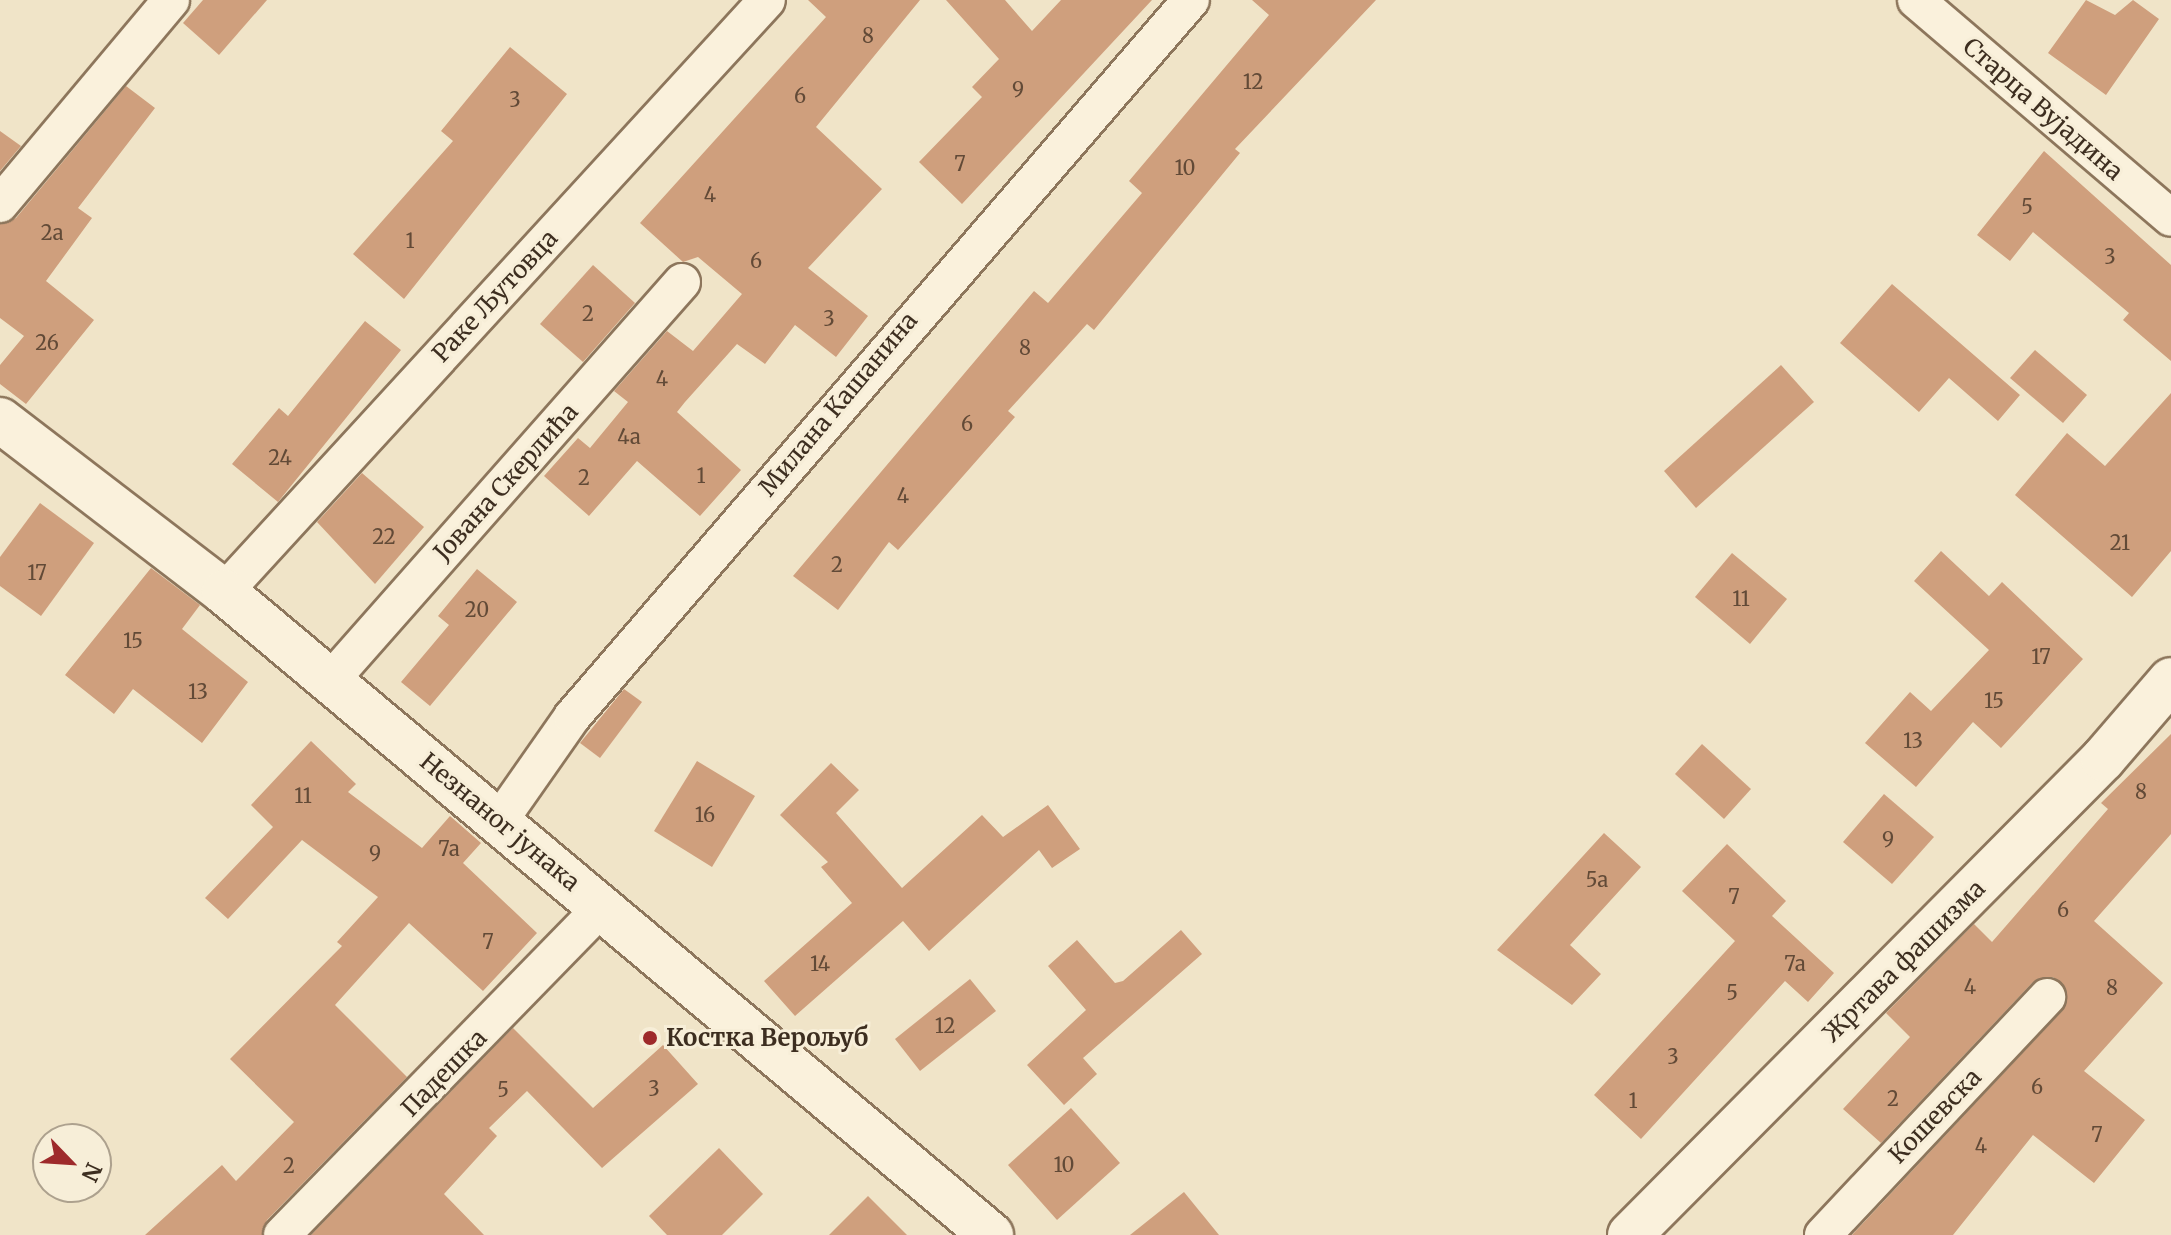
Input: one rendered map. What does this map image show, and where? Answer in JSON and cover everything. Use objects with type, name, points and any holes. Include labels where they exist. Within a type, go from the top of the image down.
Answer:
[{"type":"street","points":[[0,204],[171,0]]},
{"type":"street","name":"Раке Љутовца","points":[[224,592],[767,0]]},
{"type":"street","name":"Милана Кашанина","points":[[500,820],[572,717],[1191,0]]},
{"type":"street","name":"Старца Вујадина","points":[[1916,0],[2171,218]]},
{"type":"street","name":"Јована Скерлића","points":[[330,681],[682,282]]},
{"type":"street","name":"Незнаног јунака","points":[[0,420],[224,592],[500,820],[991,1235]]},
{"type":"street","name":"Жртава фашизма","points":[[1630,1235],[2103,759],[2171,680]]},
{"type":"street","name":"Падешка","points":[[282,1235],[601,908]]},
{"type":"street","name":"Кошевска","points":[[1823,1235],[2047,997]]},
{"type":"building","points":[[203,0],[267,0],[219,55],[183,23]]},
{"type":"building","points":[[808,0],[920,0],[816,127],[882,189],[808,268],[868,316],[836,357],[795,325],[765,364],[737,344],[685,402],[677,412],[741,470],[700,516],[637,461],[589,516],[544,476],[578,438],[590,448],[628,402],[614,391],[667,331],[693,351],[742,294],[698,257],[683,262],[640,223],[826,17]]},
{"type":"building","points":[[946,0],[1005,0],[1032,31],[1061,0],[1152,0],[962,204],[919,162],[982,97],[972,87],[999,59]]},
{"type":"building","points":[[1252,0],[1376,0],[1235,149],[1240,153],[1094,330],[1087,324],[1008,411],[1015,417],[898,550],[889,542],[838,610],[793,576],[1034,291],[1048,303],[1142,193],[1129,181],[1269,15]]},
{"type":"building","points":[[2086,0],[2115,15],[2133,0],[2159,19],[2106,95],[2048,53]]},
{"type":"building","points":[[510,47],[567,94],[404,299],[353,254],[453,141],[441,131]]},
{"type":"building","points":[[126,86],[155,108],[78,208],[92,218],[46,281],[94,320],[26,404],[0,384],[0,365],[24,336],[0,318],[0,224],[16,218]]},
{"type":"building","points":[[0,131],[21,146],[0,171]]},
{"type":"building","points":[[2044,151],[2171,265],[2171,361],[2123,320],[2129,313],[2033,232],[2010,261],[1977,235]]},
{"type":"building","points":[[593,265],[635,303],[583,362],[540,324]]},
{"type":"building","points":[[1892,284],[2020,395],[1998,421],[1949,378],[1919,412],[1840,343]]},
{"type":"building","points":[[365,321],[401,350],[278,502],[232,464],[279,408],[288,416]]},
{"type":"building","points":[[2035,350],[2087,395],[2063,423],[2010,378]]},
{"type":"building","points":[[1781,365],[1814,402],[1696,508],[1664,471]]},
{"type":"building","points":[[2171,393],[2171,551],[2132,597],[2015,495],[2067,433],[2105,466]]},
{"type":"building","points":[[362,473],[424,527],[375,584],[317,522]]},
{"type":"building","points":[[40,503],[94,543],[41,616],[0,586],[0,557]]},
{"type":"building","points":[[1941,551],[1989,596],[2002,582],[2083,659],[2001,748],[1973,722],[1916,787],[1865,743],[1910,692],[1931,711],[1989,650],[1914,581]]},
{"type":"building","points":[[1732,553],[1787,599],[1750,644],[1695,597]]},
{"type":"building","points":[[151,568],[200,605],[182,629],[248,682],[202,743],[133,689],[114,714],[65,675]]},
{"type":"building","points":[[477,569],[517,602],[430,706],[401,682],[449,625],[438,616]]},
{"type":"building","points":[[624,689],[642,702],[600,758],[580,743]]},
{"type":"building","points":[[2171,734],[2171,834],[2094,921],[2163,983],[2084,1071],[2145,1120],[2094,1183],[2033,1135],[1953,1235],[1852,1235],[2062,1011],[2067,992],[2053,977],[2032,983],[1881,1143],[1843,1109],[1910,1037],[1886,1013],[1974,924],[1992,942],[2108,809],[2101,803]]},
{"type":"building","points":[[311,741],[356,784],[348,792],[422,848],[450,816],[481,843],[463,863],[537,933],[483,991],[409,923],[335,1005],[407,1077],[267,1220],[262,1235],[145,1235],[222,1165],[236,1181],[294,1122],[230,1059],[342,946],[337,942],[378,897],[302,840],[228,919],[205,898],[273,827],[251,805]]},
{"type":"building","points":[[1702,744],[1751,789],[1724,819],[1675,774]]},
{"type":"building","points":[[697,761],[755,796],[712,867],[654,831]]},
{"type":"building","points":[[831,763],[859,790],[836,813],[902,888],[982,815],[1003,837],[1048,805],[1080,849],[1052,868],[1039,850],[929,951],[903,921],[795,1016],[764,981],[852,903],[821,867],[828,862],[780,815]]},
{"type":"building","points":[[1884,794],[1934,837],[1892,884],[1843,842]]},
{"type":"building","points":[[1604,833],[1641,867],[1570,945],[1601,974],[1572,1005],[1497,950]]},
{"type":"building","points":[[1727,844],[1786,901],[1772,916],[1834,973],[1808,1002],[1785,981],[1641,1139],[1594,1095],[1735,941],[1682,891]]},
{"type":"building","points":[[1181,930],[1202,954],[1083,1058],[1097,1074],[1064,1105],[1027,1065],[1086,1010],[1048,966],[1077,940],[1115,983],[1123,981]]},
{"type":"building","points":[[970,979],[996,1011],[920,1071],[895,1039]]},
{"type":"building","points":[[513,1028],[593,1108],[663,1045],[698,1084],[602,1168],[527,1091],[489,1128],[497,1136],[444,1194],[484,1235],[311,1235]]},
{"type":"building","points":[[1071,1108],[1120,1163],[1057,1220],[1008,1165]]},
{"type":"building","points":[[719,1148],[763,1194],[722,1235],[667,1235],[649,1216]]},
{"type":"building","points":[[1184,1192],[1219,1235],[1130,1235]]},
{"type":"building","points":[[868,1196],[907,1235],[829,1235]]},
{"type":"place","name":"Костка Верољуб","points":[[650,1038]]}]
